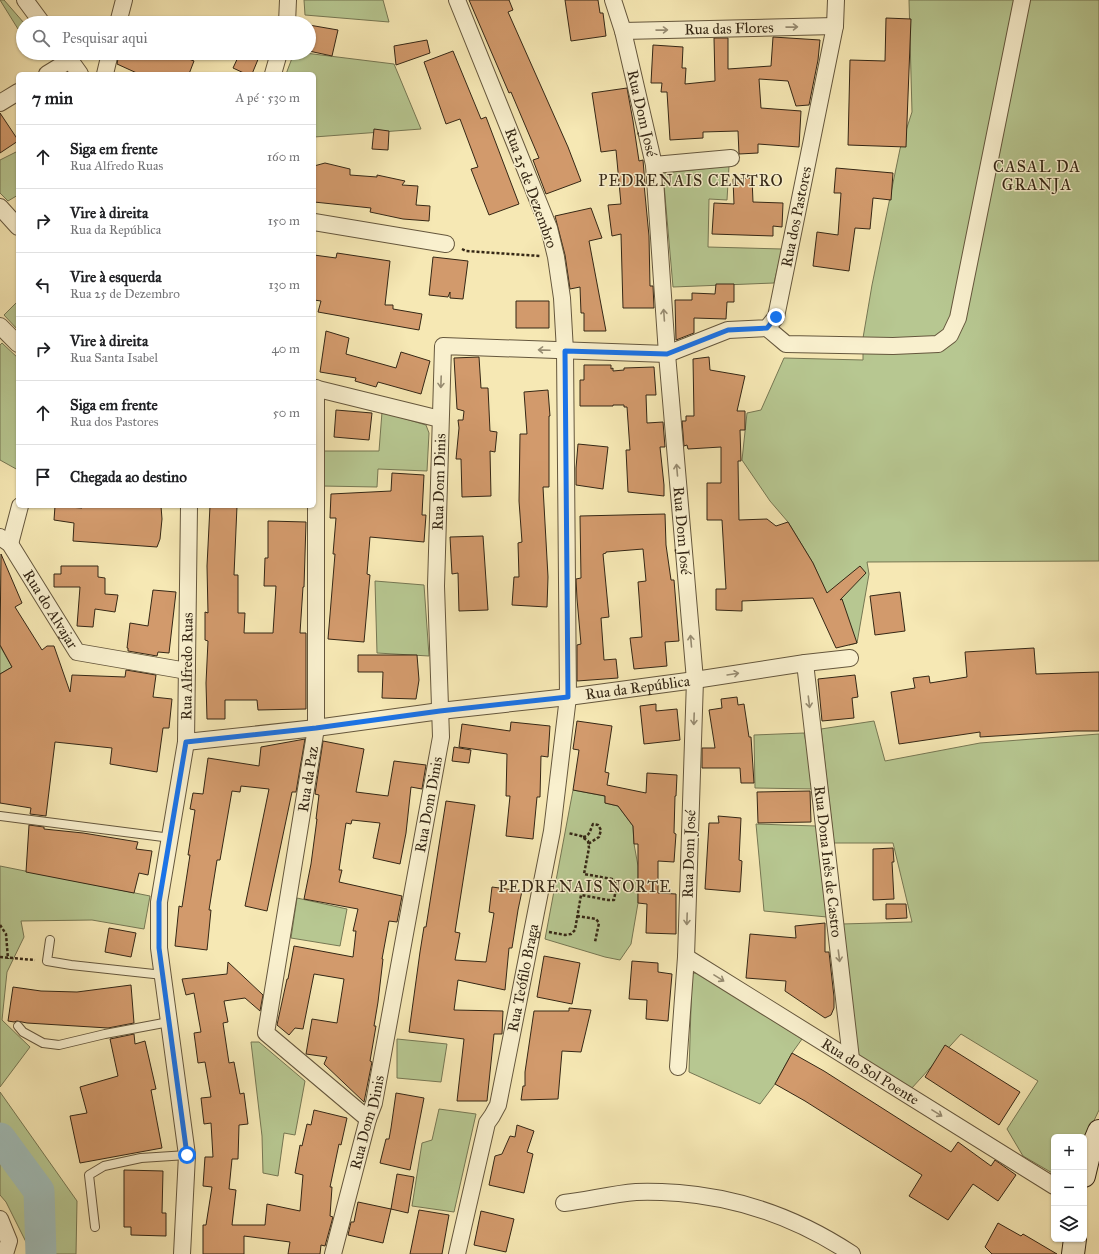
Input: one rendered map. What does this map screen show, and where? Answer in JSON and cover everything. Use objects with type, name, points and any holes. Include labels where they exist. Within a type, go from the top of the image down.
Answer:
[{"type":"street","points":[[25,0],[37,16]]},
{"type":"street","points":[[120,16],[124,0]]},
{"type":"street","points":[[287,16],[288,0]]},
{"type":"street","name":"Rua 25 de Dezembro","points":[[457,0],[549,228],[556,257],[562,298],[565,351],[568,697]]},
{"type":"street","name":"Rua Dom José","points":[[613,0],[623,31],[654,165],[667,354],[695,680],[686,957],[678,1067]]},
{"type":"street","name":"Rua dos Pastores","points":[[767,328],[776,317],[835,26],[836,0]]},
{"type":"street","points":[[565,351],[667,354],[728,330],[767,328],[786,344],[893,346],[938,344],[950,335],[958,318],[1022,0]]},
{"type":"street","name":"Rua das Flores","points":[[623,31],[835,26]]},
{"type":"street","points":[[49,72],[63,60]]},
{"type":"street","points":[[70,60],[79,72]]},
{"type":"street","points":[[105,72],[108,60]]},
{"type":"street","points":[[274,72],[277,60]]},
{"type":"street","points":[[0,103],[16,93]]},
{"type":"street","points":[[654,165],[731,158]]},
{"type":"street","points":[[0,207],[16,225]]},
{"type":"street","points":[[316,222],[446,244]]},
{"type":"street","points":[[0,326],[16,342]]},
{"type":"street","name":"Rua Dom Dinis","points":[[333,1254],[368,1119],[374,1104],[440,737],[442,673],[436,586],[443,346],[565,351]]},
{"type":"street","points":[[316,388],[440,419]]},
{"type":"street","points":[[5,541],[19,508]]},
{"type":"street","name":"Rua Alfredo Ruas","points":[[182,1254],[187,1155],[159,948],[159,902],[186,742],[190,508]]},
{"type":"street","name":"Rua da Paz","points":[[315,508],[316,728],[266,1033],[368,1119]]},
{"type":"street","name":"Rua do Alvajar","points":[[5,541],[77,652],[187,671]]},
{"type":"street","name":"Rua da República","points":[[186,742],[316,728],[440,711],[568,697],[695,680],[805,663],[850,658]]},
{"type":"street","name":"Rua Dona Inês de Castro","points":[[805,663],[852,1059]]},
{"type":"street","name":"Rua Teófilo Braga","points":[[457,1254],[487,1123],[498,1105],[552,831],[568,697]]},
{"type":"street","name":"Rua do Sol Poente","points":[[686,957],[1051,1184]]},
{"type":"street","points":[[564,1203],[637,1192],[695,1194],[724,1199],[753,1206],[780,1215],[832,1241],[852,1254]]},
{"type":"street","points":[[0,1219],[9,1241],[4,1254]]},
{"type":"street","points":[[1073,1254],[1074,1242]]},
{"type":"lane","points":[[0,816],[170,838]]},
{"type":"lane","points":[[50,940],[47,961],[71,965],[163,974]]},
{"type":"lane","points":[[18,1026],[23,1032],[42,1043],[59,1045],[105,1034],[169,1022]]},
{"type":"lane","points":[[95,1227],[89,1175],[104,1166],[141,1158],[187,1155]]},
{"type":"path","points":[[446,244],[466,251],[556,257]]},
{"type":"path","points":[[583,837],[589,834],[593,824],[598,825],[601,830],[599,837],[588,844]]},
{"type":"path","points":[[533,929],[565,935],[571,934],[575,930],[580,894],[614,900],[616,892],[617,883],[612,879],[584,874],[589,848],[588,841],[583,837],[552,831]]},
{"type":"path","points":[[577,916],[596,919],[599,923],[596,942]]},
{"type":"path","points":[[0,925],[6,934],[8,959]]},
{"type":"path","points":[[0,957],[8,959],[47,961]]},
{"type":"green space","points":[[0,0],[4,0],[18,16],[16,16],[16,26]]},
{"type":"green space","points":[[304,0],[383,0],[389,22],[305,15]]},
{"type":"green space","points":[[909,0],[1099,0],[1099,561],[867,562],[869,574],[857,643],[849,645],[813,563],[788,522],[770,501],[742,460],[747,413],[761,410],[784,358],[863,360],[863,338],[872,285],[900,149],[912,112]]},
{"type":"green space","points":[[316,54],[394,64],[421,129],[316,137],[316,72],[287,72],[291,60],[316,60]]},
{"type":"green space","points":[[16,152],[16,196],[8,201],[0,193],[0,160]]},
{"type":"green space","points":[[729,166],[727,200],[709,199],[708,247],[782,249],[774,283],[673,287],[663,173]]},
{"type":"green space","points":[[16,303],[16,328],[4,315]]},
{"type":"green space","points":[[2,343],[16,356],[16,469],[0,460],[0,345]]},
{"type":"green space","points":[[382,412],[426,425],[429,433],[427,471],[378,469],[377,487],[322,486],[320,451],[379,451]]},
{"type":"green space","points":[[375,581],[424,585],[429,656],[377,653]]},
{"type":"green space","points":[[0,646],[12,667],[0,674]]},
{"type":"green space","points":[[874,721],[885,761],[980,743],[1099,734],[1099,1110],[1087,1136],[1087,1134],[1051,1134],[1051,1172],[1023,1156],[1007,1129],[1038,1081],[961,1034],[911,1089],[858,1056],[842,924],[912,922],[893,843],[834,843],[821,729]]},
{"type":"green space","points":[[804,733],[816,789],[755,788],[754,735]]},
{"type":"green space","points":[[573,790],[605,796],[605,803],[618,806],[633,826],[634,844],[638,866],[638,903],[631,944],[620,960],[545,939]]},
{"type":"green space","points":[[756,824],[816,826],[827,917],[764,911]]},
{"type":"green space","points":[[0,866],[150,896],[144,929],[92,920],[21,921],[24,937],[7,972],[2,1020],[30,1047],[0,1087]]},
{"type":"green space","points":[[297,898],[347,909],[340,946],[291,938]]},
{"type":"green space","points":[[694,973],[698,973],[802,1039],[792,1053],[775,1084],[760,1104],[689,1072],[692,975]]},
{"type":"green space","points":[[397,1039],[447,1044],[441,1082],[397,1078]]},
{"type":"green space","points":[[251,1042],[259,1042],[305,1081],[295,1135],[284,1133],[278,1176],[263,1173],[262,1136]]},
{"type":"green space","points":[[0,1092],[77,1201],[76,1254],[32,1254],[6,1202],[0,1195]]},
{"type":"green space","points":[[439,1109],[476,1114],[454,1212],[412,1206],[422,1143],[432,1140]]},
{"type":"building","points":[[469,0],[509,0],[513,10],[508,12],[568,147],[581,181],[546,194],[533,160],[539,158]]},
{"type":"building","points":[[565,0],[598,0],[600,13],[603,13],[606,36],[571,41]]},
{"type":"building","points":[[886,18],[911,19],[906,147],[848,145],[850,60],[885,61]]},
{"type":"building","points":[[316,26],[338,30],[332,56],[316,53]]},
{"type":"building","points":[[773,37],[820,40],[818,60],[809,105],[796,106],[788,81],[759,79],[761,108],[801,111],[799,147],[758,144],[758,153],[739,154],[738,131],[703,132],[703,138],[670,140],[667,92],[661,92],[662,83],[651,83],[653,45],[683,47],[682,68],[686,68],[685,84],[715,81],[714,38],[728,38],[728,69],[771,66]]},
{"type":"building","points":[[427,40],[430,53],[396,65],[394,46]]},
{"type":"building","points":[[453,51],[481,119],[486,117],[519,204],[489,215],[471,169],[478,167],[460,119],[446,124],[424,62]]},
{"type":"building","points":[[118,60],[194,61],[190,72],[135,72],[117,64]]},
{"type":"building","points":[[237,60],[258,60],[253,72],[242,72],[233,68]]},
{"type":"building","points":[[627,88],[639,161],[643,160],[649,236],[650,286],[653,286],[654,308],[623,308],[621,234],[612,236],[608,205],[621,204],[616,150],[601,152],[592,93]]},
{"type":"building","points":[[0,113],[16,137],[16,142],[0,153]]},
{"type":"building","points":[[374,129],[389,131],[388,150],[372,149]]},
{"type":"building","points":[[325,163],[350,169],[350,175],[377,177],[377,175],[405,181],[402,185],[418,186],[416,205],[430,206],[429,221],[403,219],[370,212],[371,208],[316,202],[316,165]]},
{"type":"building","points":[[836,168],[893,173],[891,200],[873,198],[870,229],[855,228],[849,271],[813,266],[817,232],[838,235],[841,193],[834,193]]},
{"type":"building","points":[[752,178],[753,202],[783,203],[782,227],[773,226],[773,236],[712,234],[714,203],[734,204],[733,179]]},
{"type":"building","points":[[591,208],[602,238],[589,241],[606,331],[584,331],[584,313],[581,313],[580,287],[570,289],[565,255],[555,216]]},
{"type":"building","points":[[337,253],[390,261],[385,305],[393,305],[393,309],[422,314],[419,330],[318,312],[321,301],[316,300],[316,255],[336,258]]},
{"type":"building","points":[[433,257],[468,261],[463,299],[450,298],[450,292],[448,297],[429,295]]},
{"type":"building","points":[[716,284],[734,284],[734,302],[727,302],[726,319],[694,318],[694,333],[676,340],[675,300],[692,300],[692,293],[715,294]]},
{"type":"building","points":[[516,301],[549,301],[549,328],[516,328]]},
{"type":"building","points":[[326,331],[349,338],[346,354],[396,368],[401,352],[430,361],[421,394],[378,382],[376,387],[355,381],[356,378],[320,372]]},
{"type":"building","points":[[479,357],[481,388],[488,388],[490,431],[497,432],[495,452],[490,451],[491,496],[462,497],[461,459],[456,459],[459,428],[458,420],[463,420],[464,411],[457,409],[454,358]]},
{"type":"building","points":[[709,357],[710,370],[745,376],[737,411],[745,411],[745,430],[740,430],[741,461],[738,461],[739,520],[767,519],[776,526],[788,522],[813,563],[827,593],[860,566],[866,573],[840,600],[842,599],[857,643],[836,648],[813,598],[742,601],[742,611],[716,610],[716,589],[726,589],[722,520],[707,520],[707,483],[721,483],[721,447],[688,449],[687,445],[684,446],[682,421],[686,421],[686,416],[694,416],[693,359]]},
{"type":"building","points":[[584,365],[611,365],[611,369],[613,368],[613,371],[624,370],[624,368],[654,367],[656,395],[646,395],[647,423],[663,422],[665,447],[660,447],[664,496],[628,492],[626,450],[630,450],[627,407],[624,407],[624,405],[580,406],[580,380],[584,380]]},
{"type":"building","points":[[548,390],[550,416],[549,487],[543,487],[548,577],[547,607],[512,605],[514,577],[519,577],[518,543],[522,542],[519,501],[520,434],[527,434],[524,392]]},
{"type":"building","points":[[336,410],[372,413],[369,440],[334,437]]},
{"type":"building","points":[[578,444],[608,447],[603,489],[576,485]]},
{"type":"building","points":[[392,473],[424,475],[422,515],[426,515],[424,542],[370,537],[367,574],[370,575],[364,642],[328,639],[335,554],[333,554],[336,518],[330,518],[331,494],[391,491]]},
{"type":"building","points":[[55,508],[161,508],[162,519],[160,539],[157,547],[73,541],[74,523],[54,520]]},
{"type":"building","points":[[210,508],[237,508],[234,575],[238,575],[238,613],[245,613],[244,633],[273,633],[276,586],[264,586],[265,558],[268,558],[268,521],[306,522],[304,587],[300,633],[306,633],[306,709],[258,710],[257,700],[225,700],[225,719],[207,719],[206,683],[208,641],[205,640],[205,612],[208,613],[207,566]]},
{"type":"building","points":[[665,514],[666,545],[671,580],[674,580],[679,641],[665,642],[667,666],[634,669],[630,638],[642,637],[638,582],[646,581],[643,549],[606,552],[603,554],[609,617],[601,618],[604,660],[616,659],[618,678],[577,681],[577,645],[581,644],[576,579],[581,578],[580,516]]},
{"type":"building","points":[[483,536],[488,610],[459,611],[458,573],[452,574],[450,537]]},
{"type":"building","points":[[1,554],[22,603],[15,607],[42,650],[47,646],[54,646],[70,692],[72,675],[125,677],[126,670],[156,675],[153,697],[172,699],[169,728],[163,728],[157,772],[110,764],[112,748],[55,742],[46,816],[30,814],[31,808],[0,803],[0,674],[12,667],[0,645]]},
{"type":"building","points":[[61,566],[98,566],[98,577],[105,578],[105,594],[118,595],[115,612],[95,609],[93,627],[77,626],[80,587],[54,587],[54,574],[61,574]]},
{"type":"building","points":[[153,590],[176,592],[169,653],[158,652],[157,656],[128,651],[127,648],[130,623],[148,626]]},
{"type":"building","points":[[900,592],[905,631],[875,635],[870,596]]},
{"type":"building","points":[[1034,648],[1036,674],[1099,672],[1099,731],[1075,731],[980,737],[980,732],[899,744],[891,692],[915,688],[913,678],[929,676],[930,683],[967,677],[965,652]]},
{"type":"building","points":[[358,655],[417,655],[419,680],[416,699],[382,698],[383,672],[358,672]]},
{"type":"building","points":[[855,675],[858,697],[852,698],[854,718],[822,721],[818,679]]},
{"type":"building","points":[[737,697],[738,705],[744,704],[749,737],[751,737],[754,783],[741,783],[740,768],[702,768],[702,748],[715,748],[709,710],[722,708],[721,699]]},
{"type":"building","points":[[656,704],[656,711],[677,709],[680,740],[644,744],[640,706]]},
{"type":"building","points":[[577,721],[612,726],[605,772],[609,773],[607,785],[646,793],[647,773],[677,775],[675,796],[674,833],[676,834],[674,862],[658,861],[658,893],[676,894],[676,934],[646,933],[647,904],[638,903],[638,844],[634,844],[633,826],[618,806],[605,803],[605,796],[573,790],[579,750],[573,749]]},
{"type":"building","points":[[511,722],[550,726],[548,757],[541,756],[540,797],[537,797],[533,839],[506,836],[510,796],[506,796],[507,754],[459,747],[462,724],[510,731]]},
{"type":"building","points":[[305,739],[296,792],[292,792],[267,911],[245,906],[269,789],[241,786],[240,792],[232,791],[220,860],[217,860],[209,910],[211,910],[207,950],[175,946],[179,906],[182,907],[195,810],[190,809],[193,793],[203,794],[208,758],[259,766],[261,747]]},
{"type":"building","points":[[323,741],[364,749],[356,792],[388,796],[394,761],[426,765],[422,789],[411,787],[406,833],[400,864],[373,858],[380,823],[352,820],[351,824],[346,823],[339,870],[342,870],[339,882],[402,896],[397,922],[389,921],[382,959],[374,1026],[376,1026],[370,1061],[372,1062],[364,1102],[324,1064],[327,1057],[306,1054],[312,1019],[337,1023],[344,979],[314,974],[303,1029],[295,1028],[289,1035],[277,1025],[294,946],[353,957],[356,931],[353,931],[358,909],[304,899],[311,864],[317,819],[319,795],[315,794]]},
{"type":"building","points":[[454,747],[471,750],[469,763],[452,761]]},
{"type":"building","points":[[810,791],[811,822],[758,823],[757,792]]},
{"type":"building","points":[[446,801],[475,805],[455,932],[460,933],[455,960],[486,962],[494,913],[489,912],[492,887],[522,891],[512,948],[509,948],[505,990],[458,980],[454,1010],[503,1011],[502,1034],[494,1034],[487,1101],[457,1101],[464,1039],[409,1032],[424,927],[426,927]]},
{"type":"building","points":[[718,816],[741,818],[739,860],[742,861],[740,892],[705,889],[709,823],[719,823]]},
{"type":"building","points":[[29,825],[44,827],[44,829],[83,833],[138,842],[136,849],[152,851],[148,875],[139,873],[134,893],[26,872]]},
{"type":"building","points":[[893,848],[894,862],[892,862],[894,899],[873,900],[873,849]]},
{"type":"building","points":[[886,904],[906,904],[907,918],[886,919]]},
{"type":"building","points":[[825,923],[825,952],[829,952],[834,997],[834,1008],[831,1015],[825,1018],[785,991],[786,981],[746,978],[750,934],[796,938],[795,926]]},
{"type":"building","points":[[109,928],[136,933],[131,957],[105,952]]},
{"type":"building","points":[[544,956],[580,963],[572,1004],[537,997]]},
{"type":"building","points":[[632,961],[658,963],[658,972],[672,974],[668,1021],[646,1019],[647,1000],[629,999]]},
{"type":"building","points":[[228,962],[263,995],[260,1011],[245,998],[224,1001],[228,1022],[223,1023],[229,1063],[234,1062],[240,1094],[244,1093],[248,1124],[239,1125],[238,1159],[232,1159],[229,1189],[236,1190],[232,1225],[265,1225],[267,1204],[300,1211],[303,1175],[295,1173],[300,1145],[302,1146],[307,1124],[311,1125],[314,1110],[347,1118],[341,1145],[339,1144],[330,1187],[332,1187],[330,1216],[333,1217],[325,1246],[321,1245],[320,1254],[288,1254],[290,1242],[244,1236],[244,1254],[203,1254],[203,1225],[206,1225],[212,1187],[203,1186],[205,1157],[213,1157],[211,1123],[204,1124],[201,1098],[211,1097],[205,1062],[198,1063],[194,1033],[201,1032],[194,993],[186,995],[182,979],[227,974]]},
{"type":"building","points":[[131,985],[134,1023],[108,1028],[8,1021],[13,987],[41,991],[77,992]]},
{"type":"building","points":[[569,1008],[591,1010],[581,1052],[562,1051],[558,1099],[521,1100],[523,1086],[525,1086],[525,1072],[534,1011],[569,1011]]},
{"type":"building","points":[[134,1034],[135,1044],[145,1041],[156,1089],[151,1090],[162,1148],[80,1163],[70,1116],[87,1113],[80,1087],[118,1076],[110,1039]]},
{"type":"building","points":[[945,1045],[1020,1092],[999,1125],[925,1077]]},
{"type":"building","points":[[792,1053],[824,1071],[951,1152],[958,1142],[991,1166],[995,1160],[1016,1175],[998,1201],[973,1184],[948,1220],[909,1196],[922,1175],[805,1101],[775,1084]]},
{"type":"building","points":[[396,1093],[424,1098],[410,1170],[380,1163],[386,1139],[389,1139]]},
{"type":"building","points":[[517,1125],[534,1131],[527,1152],[533,1154],[524,1193],[489,1185],[495,1156],[502,1154],[510,1136],[515,1137]]},
{"type":"building","points":[[124,1170],[163,1171],[162,1213],[166,1213],[166,1236],[131,1235],[131,1227],[124,1227]]},
{"type":"building","points":[[397,1174],[414,1177],[408,1213],[391,1209]]},
{"type":"building","points":[[358,1202],[391,1209],[383,1243],[348,1235],[351,1222],[354,1222]]},
{"type":"building","points":[[419,1210],[449,1215],[442,1254],[410,1254]]},
{"type":"building","points":[[481,1211],[514,1219],[506,1252],[474,1245]]},
{"type":"building","points":[[998,1223],[1021,1236],[1023,1234],[1057,1254],[992,1254],[985,1247]]},
{"type":"waterway","points":[[0,1138],[39,1191],[41,1254]]},
{"type":"district","name":"CASAL DA GRANJA","points":[[1037,175]]},
{"type":"district","name":"PEDRENAIS CENTRO","points":[[691,180]]},
{"type":"district","name":"PEDRENAIS NORTE","points":[[585,886]]},
{"type":"route","points":[[187,1155],[159,948],[159,902],[186,742],[316,728],[440,711],[568,697],[565,351],[667,354],[728,330],[767,328],[776,317]]}]
